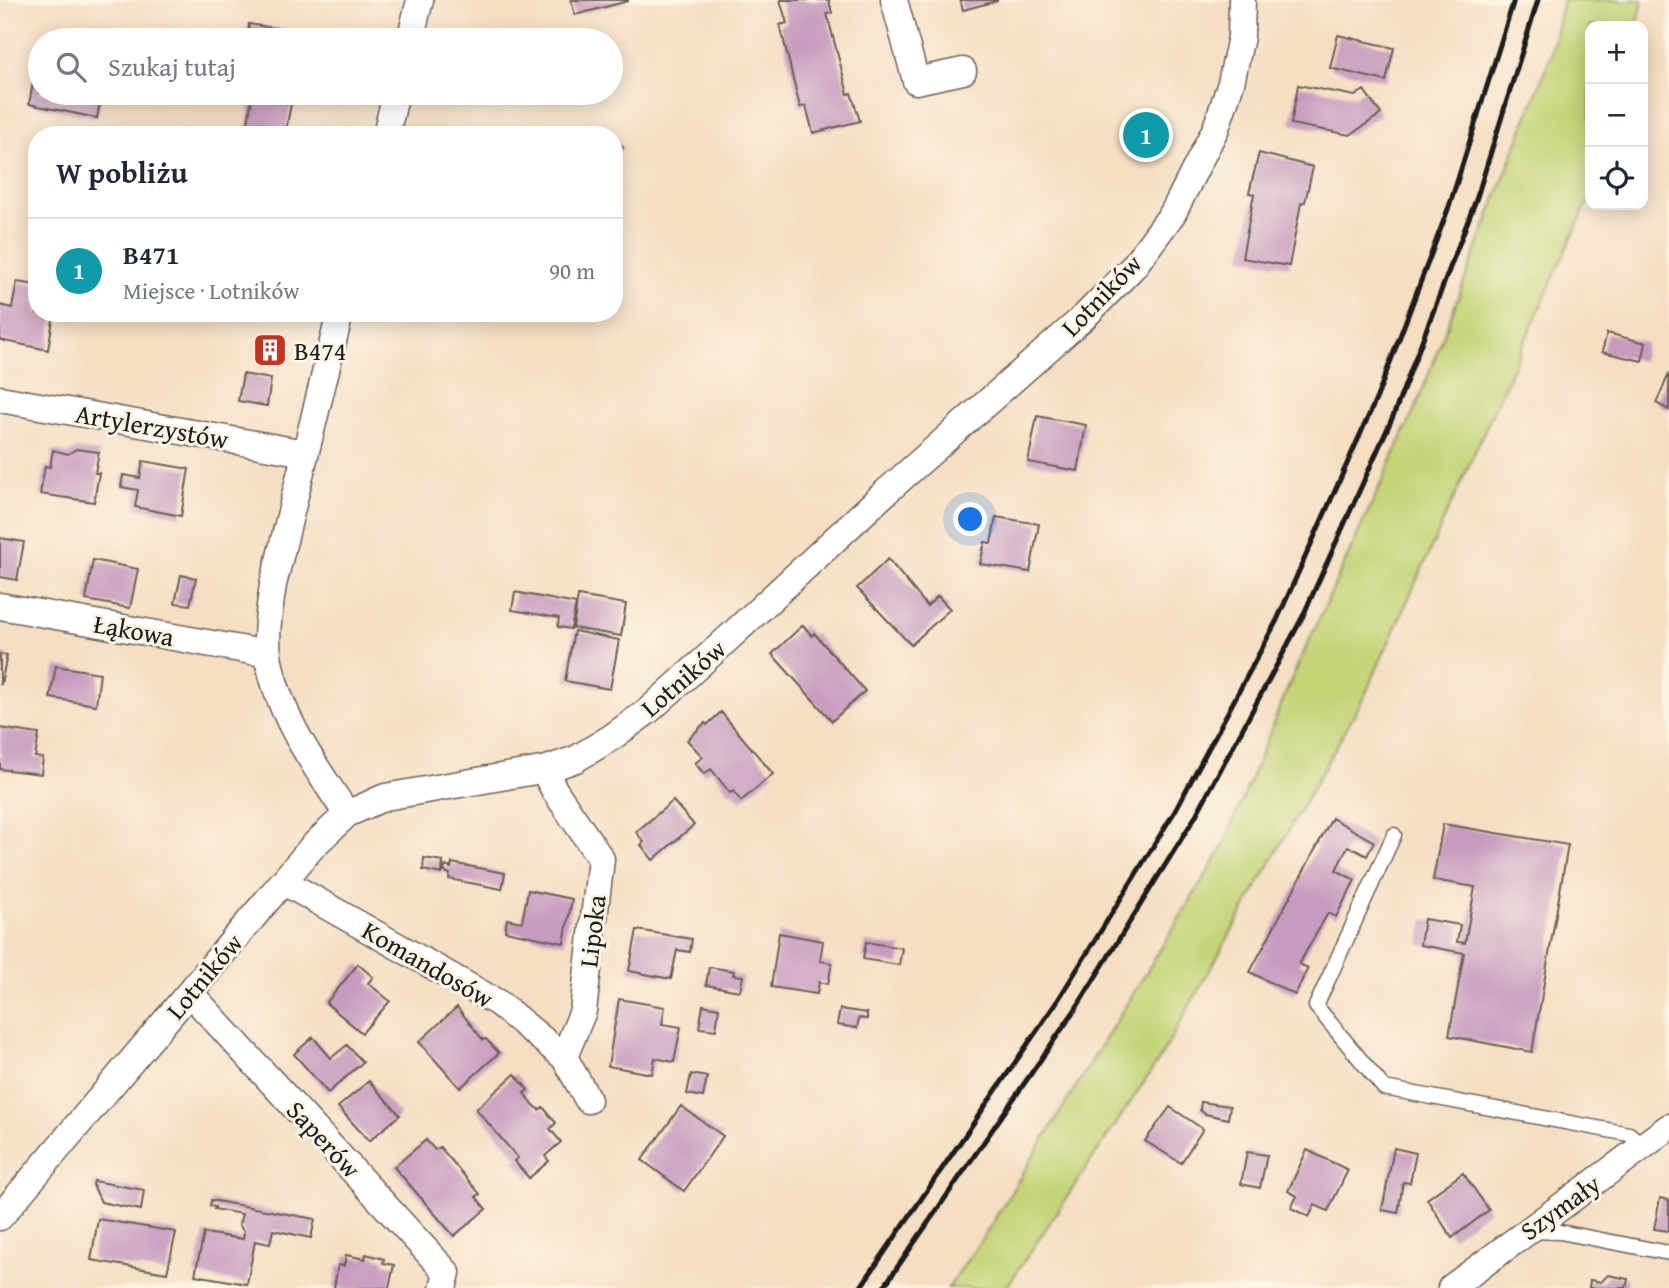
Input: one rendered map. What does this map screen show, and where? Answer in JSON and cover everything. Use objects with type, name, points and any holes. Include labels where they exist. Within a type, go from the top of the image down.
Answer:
[{"type":"street","points":[[413,28],[420,0]]},
{"type":"street","points":[[894,0],[916,80],[963,71]]},
{"type":"street","name":"Lotników","points":[[0,1217],[313,846],[347,814],[385,797],[548,769],[576,758],[612,737],[648,711],[886,492],[1085,316],[1133,267],[1173,213],[1216,128],[1231,83],[1241,37],[1242,0]]},
{"type":"street","points":[[388,126],[393,105]]},
{"type":"street","points":[[338,322],[273,585],[268,620],[268,654],[278,693],[293,729],[347,814]]},
{"type":"street","name":"Artylerzystów","points":[[0,400],[305,453]]},
{"type":"street","name":"Łąkowa","points":[[0,606],[268,654]]},
{"type":"street","name":"Lipoka","points":[[548,769],[549,780],[555,791],[601,859],[583,1011],[564,1057]]},
{"type":"street","name":"Komandosów","points":[[284,882],[498,1003],[564,1057]]},
{"type":"street","name":"Saperów","points":[[190,993],[447,1273],[443,1288]]},
{"type":"street","points":[[564,1057],[588,1100]]},
{"type":"street","name":"Szymały","points":[[1451,1288],[1669,1127]]},
{"type":"lane","points":[[1394,835],[1316,1006],[1384,1088],[1629,1134],[1644,1146]]},
{"type":"lane","points":[[1528,1231],[1560,1232],[1669,1253]]},
{"type":"green space","points":[[1563,0],[1643,0],[1638,21],[1585,21],[1585,208],[1364,697],[1160,1058],[1006,1288],[948,1288],[986,1233],[1222,849],[1292,678],[1416,407],[1551,55]]},
{"type":"building","points":[[571,0],[628,0],[628,1],[575,15]]},
{"type":"building","points":[[780,0],[829,0],[832,13],[827,14],[848,94],[851,93],[860,121],[813,133],[806,106],[800,107],[780,25],[787,23]]},
{"type":"building","points":[[960,0],[997,0],[997,1],[963,10]]},
{"type":"building","points":[[249,24],[274,28],[248,28]]},
{"type":"building","points":[[1338,35],[1394,48],[1386,81],[1330,68]]},
{"type":"building","points":[[1298,85],[1355,96],[1364,90],[1381,114],[1350,135],[1291,124]]},
{"type":"building","points":[[34,105],[100,105],[97,118]]},
{"type":"building","points":[[251,105],[291,105],[287,126],[247,126]]},
{"type":"building","points":[[1137,124],[1160,132],[1155,147],[1132,138]]},
{"type":"building","points":[[1259,153],[1313,167],[1305,202],[1301,203],[1289,266],[1242,258],[1254,194],[1249,193]]},
{"type":"building","points":[[17,282],[28,284],[28,322],[53,322],[48,350],[0,340],[0,305],[12,308]]},
{"type":"building","points":[[1607,333],[1646,343],[1642,361],[1602,352]]},
{"type":"building","name":"B474","points":[[260,335],[283,339],[279,364],[256,360]]},
{"type":"building","points":[[243,374],[271,379],[267,406],[238,401]]},
{"type":"building","points":[[1669,374],[1669,410],[1656,403]]},
{"type":"building","points":[[1037,416],[1086,425],[1078,471],[1028,462]]},
{"type":"building","points":[[76,449],[99,452],[94,502],[40,494],[45,466],[50,467],[53,450],[68,454]]},
{"type":"building","points":[[143,461],[189,469],[181,516],[135,507],[138,490],[121,487],[123,475],[140,478]]},
{"type":"building","points":[[996,517],[1039,524],[1030,572],[980,564],[985,542],[991,543]]},
{"type":"building","points":[[0,538],[24,542],[17,580],[0,577]]},
{"type":"building","points":[[888,559],[927,606],[938,596],[950,609],[911,645],[857,588]]},
{"type":"building","points":[[93,560],[138,569],[130,608],[86,600]]},
{"type":"building","points":[[181,575],[196,578],[190,605],[175,603]]},
{"type":"building","points":[[515,592],[576,604],[571,629],[558,627],[559,618],[512,610]]},
{"type":"building","points":[[578,596],[626,604],[621,636],[573,628]]},
{"type":"building","points":[[803,625],[812,636],[814,633],[865,691],[832,721],[772,654]]},
{"type":"building","points":[[574,631],[619,640],[610,689],[565,681]]},
{"type":"building","points":[[0,654],[7,655],[1,684],[0,684]]},
{"type":"building","points":[[56,666],[100,673],[96,705],[50,698]]},
{"type":"building","points":[[721,712],[773,774],[741,801],[733,791],[730,793],[711,769],[704,774],[695,763],[703,757],[687,740]]},
{"type":"building","points":[[0,728],[39,734],[35,757],[43,758],[41,774],[0,769]]},
{"type":"building","points":[[673,801],[694,825],[653,860],[641,845],[644,842],[636,832]]},
{"type":"building","points":[[1332,818],[1374,842],[1367,856],[1348,846],[1336,870],[1355,880],[1336,917],[1328,913],[1299,964],[1308,968],[1295,995],[1250,972]]},
{"type":"building","points":[[1443,824],[1568,845],[1532,1052],[1449,1036],[1464,953],[1420,945],[1424,919],[1460,925],[1457,942],[1465,943],[1475,887],[1433,880]]},
{"type":"building","points":[[424,858],[443,861],[442,874],[423,870]]},
{"type":"building","points":[[452,863],[505,873],[502,889],[449,879],[450,874],[444,872],[445,866],[451,868]]},
{"type":"building","points":[[528,890],[572,899],[564,943],[505,931],[507,919],[522,922]]},
{"type":"building","points":[[637,930],[692,939],[690,952],[677,950],[671,979],[629,971]]},
{"type":"building","points":[[779,933],[823,941],[820,961],[832,963],[828,984],[819,982],[817,994],[771,987]]},
{"type":"building","points":[[866,942],[902,948],[899,965],[863,959]]},
{"type":"building","points":[[358,964],[373,977],[368,983],[390,1001],[362,1033],[326,1003]]},
{"type":"building","points":[[709,967],[734,971],[733,975],[743,976],[740,991],[706,985]]},
{"type":"building","points":[[619,999],[665,1007],[662,1024],[681,1027],[674,1062],[655,1058],[652,1074],[608,1066]]},
{"type":"building","points":[[703,1005],[719,1008],[716,1030],[699,1028]]},
{"type":"building","points":[[457,1007],[483,1040],[486,1039],[499,1053],[460,1088],[419,1042]]},
{"type":"building","points":[[840,1009],[867,1013],[867,1019],[859,1018],[857,1028],[837,1025]]},
{"type":"building","points":[[313,1037],[331,1058],[347,1045],[363,1062],[328,1093],[294,1054]]},
{"type":"building","points":[[515,1074],[528,1090],[524,1093],[532,1103],[539,1110],[543,1107],[556,1123],[550,1129],[561,1142],[545,1156],[549,1161],[529,1178],[514,1161],[518,1158],[476,1109]]},
{"type":"building","points":[[691,1074],[707,1077],[703,1097],[687,1094]]},
{"type":"building","points":[[369,1081],[400,1115],[369,1141],[338,1107]]},
{"type":"building","points":[[1201,1102],[1230,1106],[1228,1119],[1205,1114],[1200,1110]]},
{"type":"building","points":[[681,1106],[723,1136],[684,1191],[642,1160]]},
{"type":"building","points":[[1170,1107],[1203,1129],[1181,1163],[1145,1141]]},
{"type":"building","points":[[426,1140],[435,1150],[440,1147],[480,1194],[476,1197],[486,1209],[454,1236],[394,1167]]},
{"type":"building","points":[[1394,1148],[1416,1153],[1410,1183],[1403,1182],[1398,1213],[1382,1210]]},
{"type":"building","points":[[1307,1150],[1348,1170],[1328,1211],[1315,1205],[1309,1217],[1291,1208],[1297,1196],[1288,1191]]},
{"type":"building","points":[[1247,1152],[1267,1155],[1260,1188],[1241,1184]]},
{"type":"building","points":[[1463,1173],[1489,1210],[1452,1238],[1427,1199]]},
{"type":"building","points":[[94,1181],[144,1190],[141,1210],[101,1202],[93,1185]]},
{"type":"building","points":[[1660,1198],[1669,1200],[1669,1231],[1654,1229]]},
{"type":"building","points":[[211,1200],[315,1219],[311,1238],[273,1230],[270,1244],[255,1241],[247,1284],[195,1275],[204,1233],[243,1239],[244,1232],[239,1225],[242,1214],[214,1209],[215,1207],[210,1206]]},
{"type":"building","points":[[98,1219],[176,1232],[167,1273],[91,1260]]},
{"type":"building","points":[[366,1254],[384,1259],[383,1263],[394,1265],[389,1288],[334,1288],[338,1265],[344,1266],[346,1255],[365,1259]]},
{"type":"building","points":[[1608,1275],[1628,1279],[1626,1288],[1589,1288],[1590,1280],[1601,1282]]},
{"type":"railway","points":[[860,1288],[1058,1000],[1175,811],[1277,620],[1377,397],[1450,204],[1514,0]]},
{"type":"railway","points":[[883,1288],[1075,1010],[1195,817],[1302,618],[1394,414],[1477,197],[1538,0]]},
{"type":"place","name":"B471","points":[[1146,135]]},
{"type":"place","name":"B474","points":[[270,350]]}]
